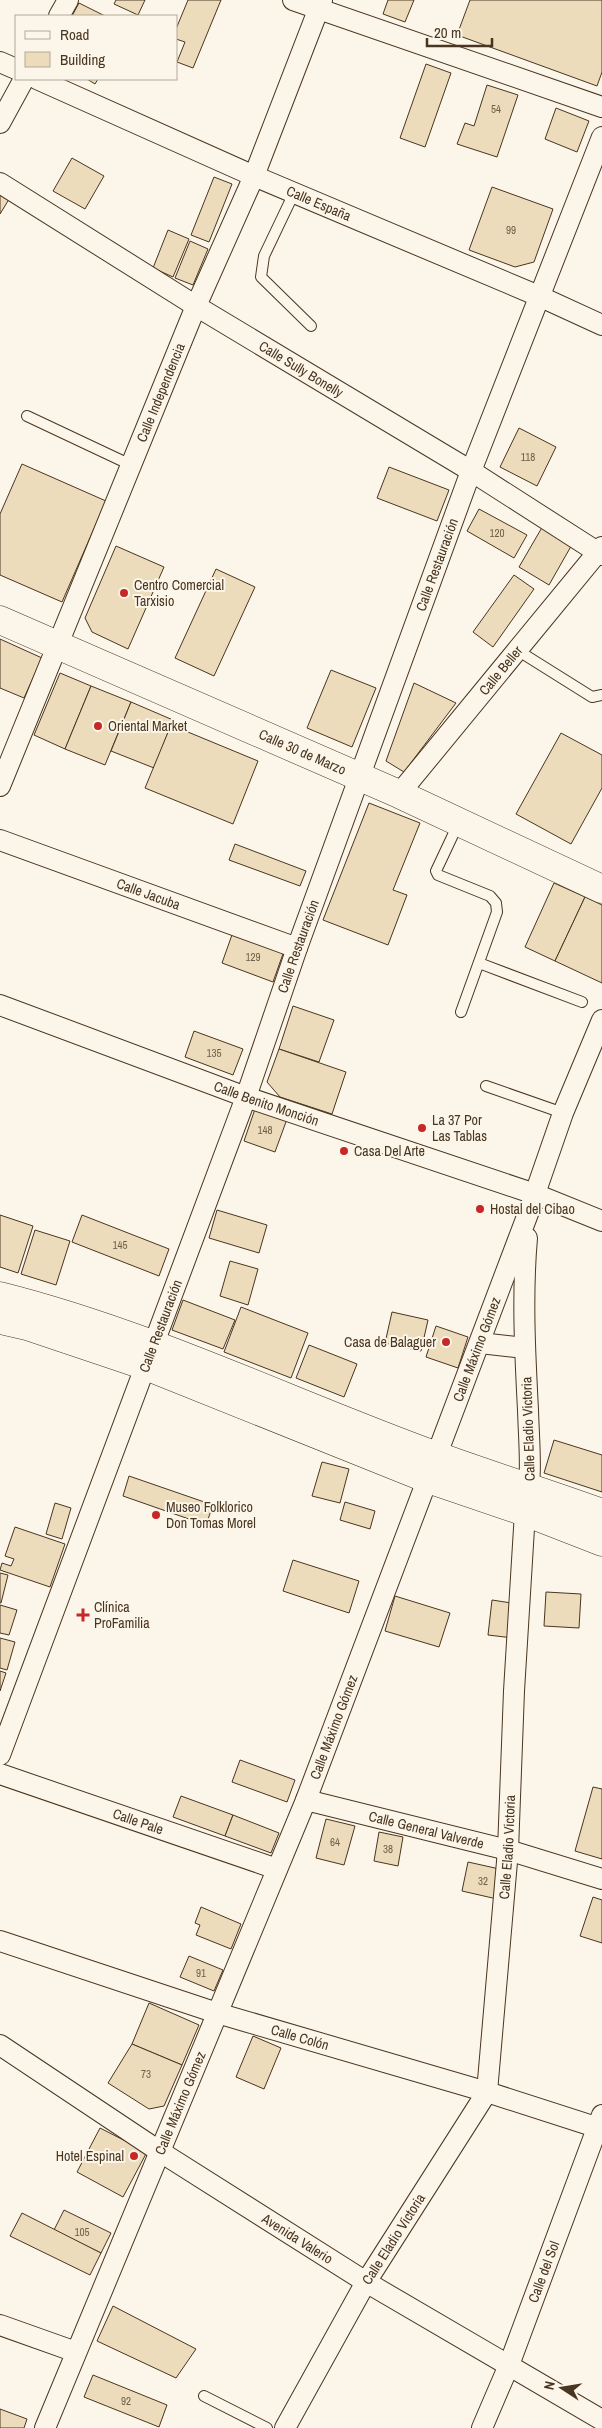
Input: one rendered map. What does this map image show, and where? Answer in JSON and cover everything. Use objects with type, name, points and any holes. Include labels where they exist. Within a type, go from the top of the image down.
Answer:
[{"type":"main road","name":"Calle 30 de Marzo","points":[[0,620],[398,794],[602,889]]},
{"type":"main road","points":[[0,1296],[30,1304],[433,1468],[528,1499],[602,1513]]},
{"type":"main road","points":[[0,1320],[150,1354]]},
{"type":"main road","points":[[528,1499],[602,1542]]},
{"type":"street","points":[[60,15],[68,0]]},
{"type":"street","points":[[293,0],[320,4],[602,107]]},
{"type":"street","name":"Calle Independencia","points":[[0,786],[196,306],[254,176],[320,4]]},
{"type":"street","points":[[0,62],[15,69]]},
{"type":"street","points":[[0,123],[23,80]]},
{"type":"street","name":"Calle España","points":[[39,80],[254,176],[541,297],[602,325]]},
{"type":"street","name":"Calle Restauración","points":[[0,1755],[246,1097],[297,948],[471,471],[541,297],[602,137]]},
{"type":"street","name":"Calle Sully Bonelly","points":[[0,184],[196,306],[471,471],[600,551]]},
{"type":"street","name":"Calle Beller","points":[[398,794],[600,551]]},
{"type":"street","name":"Calle Jacuba","points":[[0,840],[297,948]]},
{"type":"street","name":"Calle Benito Monción","points":[[0,1005],[532,1202],[602,1221]]},
{"type":"street","name":"Calle Máximo Gómez","points":[[45,2428],[306,1800],[480,1343],[563,1113],[601,1027]]},
{"type":"street","name":"Calle Eladio Victoria","points":[[285,2428],[366,2282],[486,2092],[508,1850],[514,1691],[528,1499],[524,1269],[532,1202]]},
{"type":"street","points":[[480,1343],[525,1348]]},
{"type":"street","name":"Calle Pale","points":[[0,1774],[277,1869]]},
{"type":"street","name":"Calle General Valverde","points":[[306,1800],[508,1850],[602,1879]]},
{"type":"street","name":"Calle Colón","points":[[0,1941],[217,2013],[601,2124]]},
{"type":"street","name":"Avenida Valerio","points":[[0,2045],[159,2152],[366,2282],[602,2420]]},
{"type":"street","name":"Calle del Sol","points":[[482,2428],[509,2365],[601,2124]]},
{"type":"street","points":[[0,2325],[76,2352]]},
{"type":"lane","points":[[294,193],[264,256],[261,277],[311,326]]},
{"type":"lane","points":[[27,416],[131,465]]},
{"type":"lane","points":[[517,650],[586,694],[592,697],[602,695]]},
{"type":"lane","points":[[459,822],[436,871],[438,875],[490,896],[496,903],[497,912],[461,1012]]},
{"type":"lane","points":[[479,963],[582,1002]]},
{"type":"lane","points":[[486,1086],[563,1113]]},
{"type":"lane","points":[[204,2396],[267,2428]]},
{"type":"building","points":[[116,0],[145,0],[138,15],[114,4]]},
{"type":"building","points":[[188,0],[221,0],[193,68],[178,62],[185,42],[178,40],[178,24]]},
{"type":"building","points":[[388,0],[414,0],[405,22],[383,14]]},
{"type":"building","points":[[470,0],[602,0],[602,72],[597,86],[457,35]]},
{"type":"building","points":[[79,3],[103,15],[73,15]]},
{"type":"building","points":[[426,64],[451,73],[425,147],[400,138]]},
{"type":"building","points":[[89,80],[97,80],[95,84]]},
{"type":"building","points":[[487,85],[518,95],[497,157],[457,144],[465,123],[474,126]]},
{"type":"building","points":[[556,108],[589,121],[577,152],[545,139]]},
{"type":"building","points":[[72,158],[104,176],[85,209],[53,191]]},
{"type":"building","points":[[214,177],[232,184],[209,242],[191,235]]},
{"type":"building","points":[[492,187],[553,209],[534,262],[515,267],[469,250]]},
{"type":"building","points":[[0,189],[11,196],[0,214]]},
{"type":"building","points":[[168,230],[189,239],[173,277],[153,268]]},
{"type":"building","points":[[190,241],[208,249],[193,285],[175,278]]},
{"type":"building","points":[[519,428],[556,447],[537,486],[500,467]]},
{"type":"building","points":[[22,464],[106,501],[62,602],[0,575],[0,514]]},
{"type":"building","points":[[389,467],[449,490],[437,521],[377,498]]},
{"type":"building","points":[[479,509],[527,535],[514,558],[467,531]]},
{"type":"building","points":[[544,524],[574,541],[549,585],[519,567]]},
{"type":"building","name":"Centro Comercial Tarxisio","points":[[116,546],[164,567],[128,649],[92,632],[85,618]]},
{"type":"building","points":[[216,569],[255,587],[214,676],[175,658]]},
{"type":"building","points":[[514,575],[534,589],[493,647],[473,632]]},
{"type":"building","points":[[0,639],[42,658],[24,698],[0,688]]},
{"type":"building","points":[[331,670],[376,688],[352,747],[307,728]]},
{"type":"building","points":[[60,673],[91,686],[65,749],[34,735]]},
{"type":"building","points":[[414,683],[456,703],[404,772],[386,761]]},
{"type":"building","name":"Oriental Market","points":[[91,686],[131,702],[105,765],[65,749]]},
{"type":"building","points":[[131,702],[173,720],[154,768],[111,751]]},
{"type":"building","points":[[171,725],[258,761],[233,824],[145,788]]},
{"type":"building","points":[[561,733],[602,755],[602,788],[571,844],[516,814]]},
{"type":"building","points":[[369,803],[420,823],[393,890],[407,895],[388,945],[323,920]]},
{"type":"building","points":[[235,844],[306,871],[300,886],[229,860]]},
{"type":"building","points":[[554,883],[585,897],[555,961],[525,947]]},
{"type":"building","points":[[585,897],[602,905],[602,983],[555,961]]},
{"type":"building","points":[[233,932],[284,951],[273,982],[222,963]]},
{"type":"building","points":[[293,1006],[334,1020],[319,1062],[279,1049]]},
{"type":"building","points":[[194,1031],[243,1049],[233,1075],[185,1057]]},
{"type":"building","points":[[279,1049],[346,1072],[332,1114],[280,1097],[267,1082]]},
{"type":"building","points":[[255,1109],[287,1119],[275,1152],[244,1141]]},
{"type":"building","points":[[217,1210],[267,1225],[259,1253],[209,1238]]},
{"type":"building","points":[[0,1215],[33,1226],[18,1273],[0,1267]]},
{"type":"building","points":[[82,1215],[169,1249],[159,1276],[72,1242]]},
{"type":"building","points":[[35,1230],[70,1241],[56,1285],[21,1274]]},
{"type":"building","points":[[230,1261],[258,1269],[248,1305],[220,1296]]},
{"type":"building","points":[[183,1300],[235,1320],[223,1349],[172,1330]]},
{"type":"building","points":[[241,1307],[308,1333],[291,1378],[224,1352]]},
{"type":"building","points":[[392,1312],[428,1320],[421,1351],[385,1343]]},
{"type":"building","points":[[436,1326],[468,1337],[458,1368],[426,1357]]},
{"type":"building","points":[[309,1345],[357,1364],[344,1397],[296,1378]]},
{"type":"building","points":[[554,1440],[602,1455],[602,1492],[544,1473]]},
{"type":"building","points":[[322,1462],[349,1469],[340,1503],[312,1496]]},
{"type":"building","points":[[129,1476],[213,1505],[206,1525],[123,1496]]},
{"type":"building","points":[[345,1502],[375,1511],[370,1529],[340,1520]]},
{"type":"building","points":[[55,1503],[71,1508],[62,1539],[46,1534]]},
{"type":"building","points":[[15,1527],[65,1544],[50,1587],[0,1570],[2,1563],[11,1566],[14,1559],[5,1556]]},
{"type":"building","points":[[293,1560],[359,1581],[349,1613],[283,1591]]},
{"type":"building","points":[[0,1573],[8,1575],[1,1603],[0,1603]]},
{"type":"building","points":[[546,1592],[581,1594],[579,1628],[544,1626]]},
{"type":"building","points":[[395,1596],[450,1613],[439,1647],[385,1631]]},
{"type":"building","points":[[492,1600],[518,1604],[513,1638],[488,1635]]},
{"type":"building","points":[[0,1605],[17,1610],[9,1635],[0,1633]]},
{"type":"building","points":[[0,1638],[15,1642],[7,1670],[0,1668]]},
{"type":"building","points":[[0,1671],[6,1673],[0,1691]]},
{"type":"building","points":[[240,1760],[295,1780],[287,1802],[232,1782]]},
{"type":"building","points":[[593,1787],[602,1789],[602,1859],[575,1851]]},
{"type":"building","points":[[181,1796],[233,1815],[225,1836],[173,1817]]},
{"type":"building","points":[[233,1815],[279,1833],[271,1853],[225,1836]]},
{"type":"building","points":[[326,1819],[355,1826],[344,1865],[316,1858]]},
{"type":"building","points":[[379,1832],[403,1837],[398,1866],[374,1861]]},
{"type":"building","points":[[468,1862],[504,1870],[497,1899],[462,1891]]},
{"type":"building","points":[[593,1897],[602,1900],[602,1943],[580,1936]]},
{"type":"building","points":[[201,1907],[241,1924],[231,1949],[196,1935],[200,1925],[195,1923]]},
{"type":"building","points":[[189,1956],[223,1970],[214,1991],[180,1977]]},
{"type":"building","points":[[149,2003],[199,2025],[182,2065],[132,2044]]},
{"type":"building","points":[[253,2036],[281,2048],[264,2089],[236,2077]]},
{"type":"building","points":[[132,2044],[182,2065],[164,2106],[149,2109],[108,2083]]},
{"type":"building","points":[[100,2128],[147,2152],[123,2197],[77,2172]]},
{"type":"building","points":[[64,2210],[111,2233],[101,2253],[54,2230]]},
{"type":"building","points":[[22,2213],[101,2253],[90,2275],[10,2236]]},
{"type":"building","points":[[113,2306],[196,2349],[176,2378],[97,2341]]},
{"type":"building","points":[[93,2375],[167,2405],[159,2427],[84,2397]]},
{"type":"building","points":[[0,2409],[27,2419],[24,2428],[0,2428]]},
{"type":"place","name":"Centro Comercial Tarxisio","points":[[124,593]]},
{"type":"place","name":"Oriental Market","points":[[98,726]]},
{"type":"place","name":"La 37 Por Las Tablas","points":[[422,1128]]},
{"type":"place","name":"Casa Del Arte","points":[[344,1151]]},
{"type":"place","name":"Hostal del Cibao","points":[[480,1209]]},
{"type":"place","name":"Casa de Balaguer","points":[[446,1342]]},
{"type":"place","name":"Museo Folklorico Don Tomas Morel","points":[[156,1515]]},
{"type":"place","name":"Clínica ProFamilia","points":[[83,1615]]},
{"type":"place","name":"Hotel Espinal","points":[[134,2156]]}]
